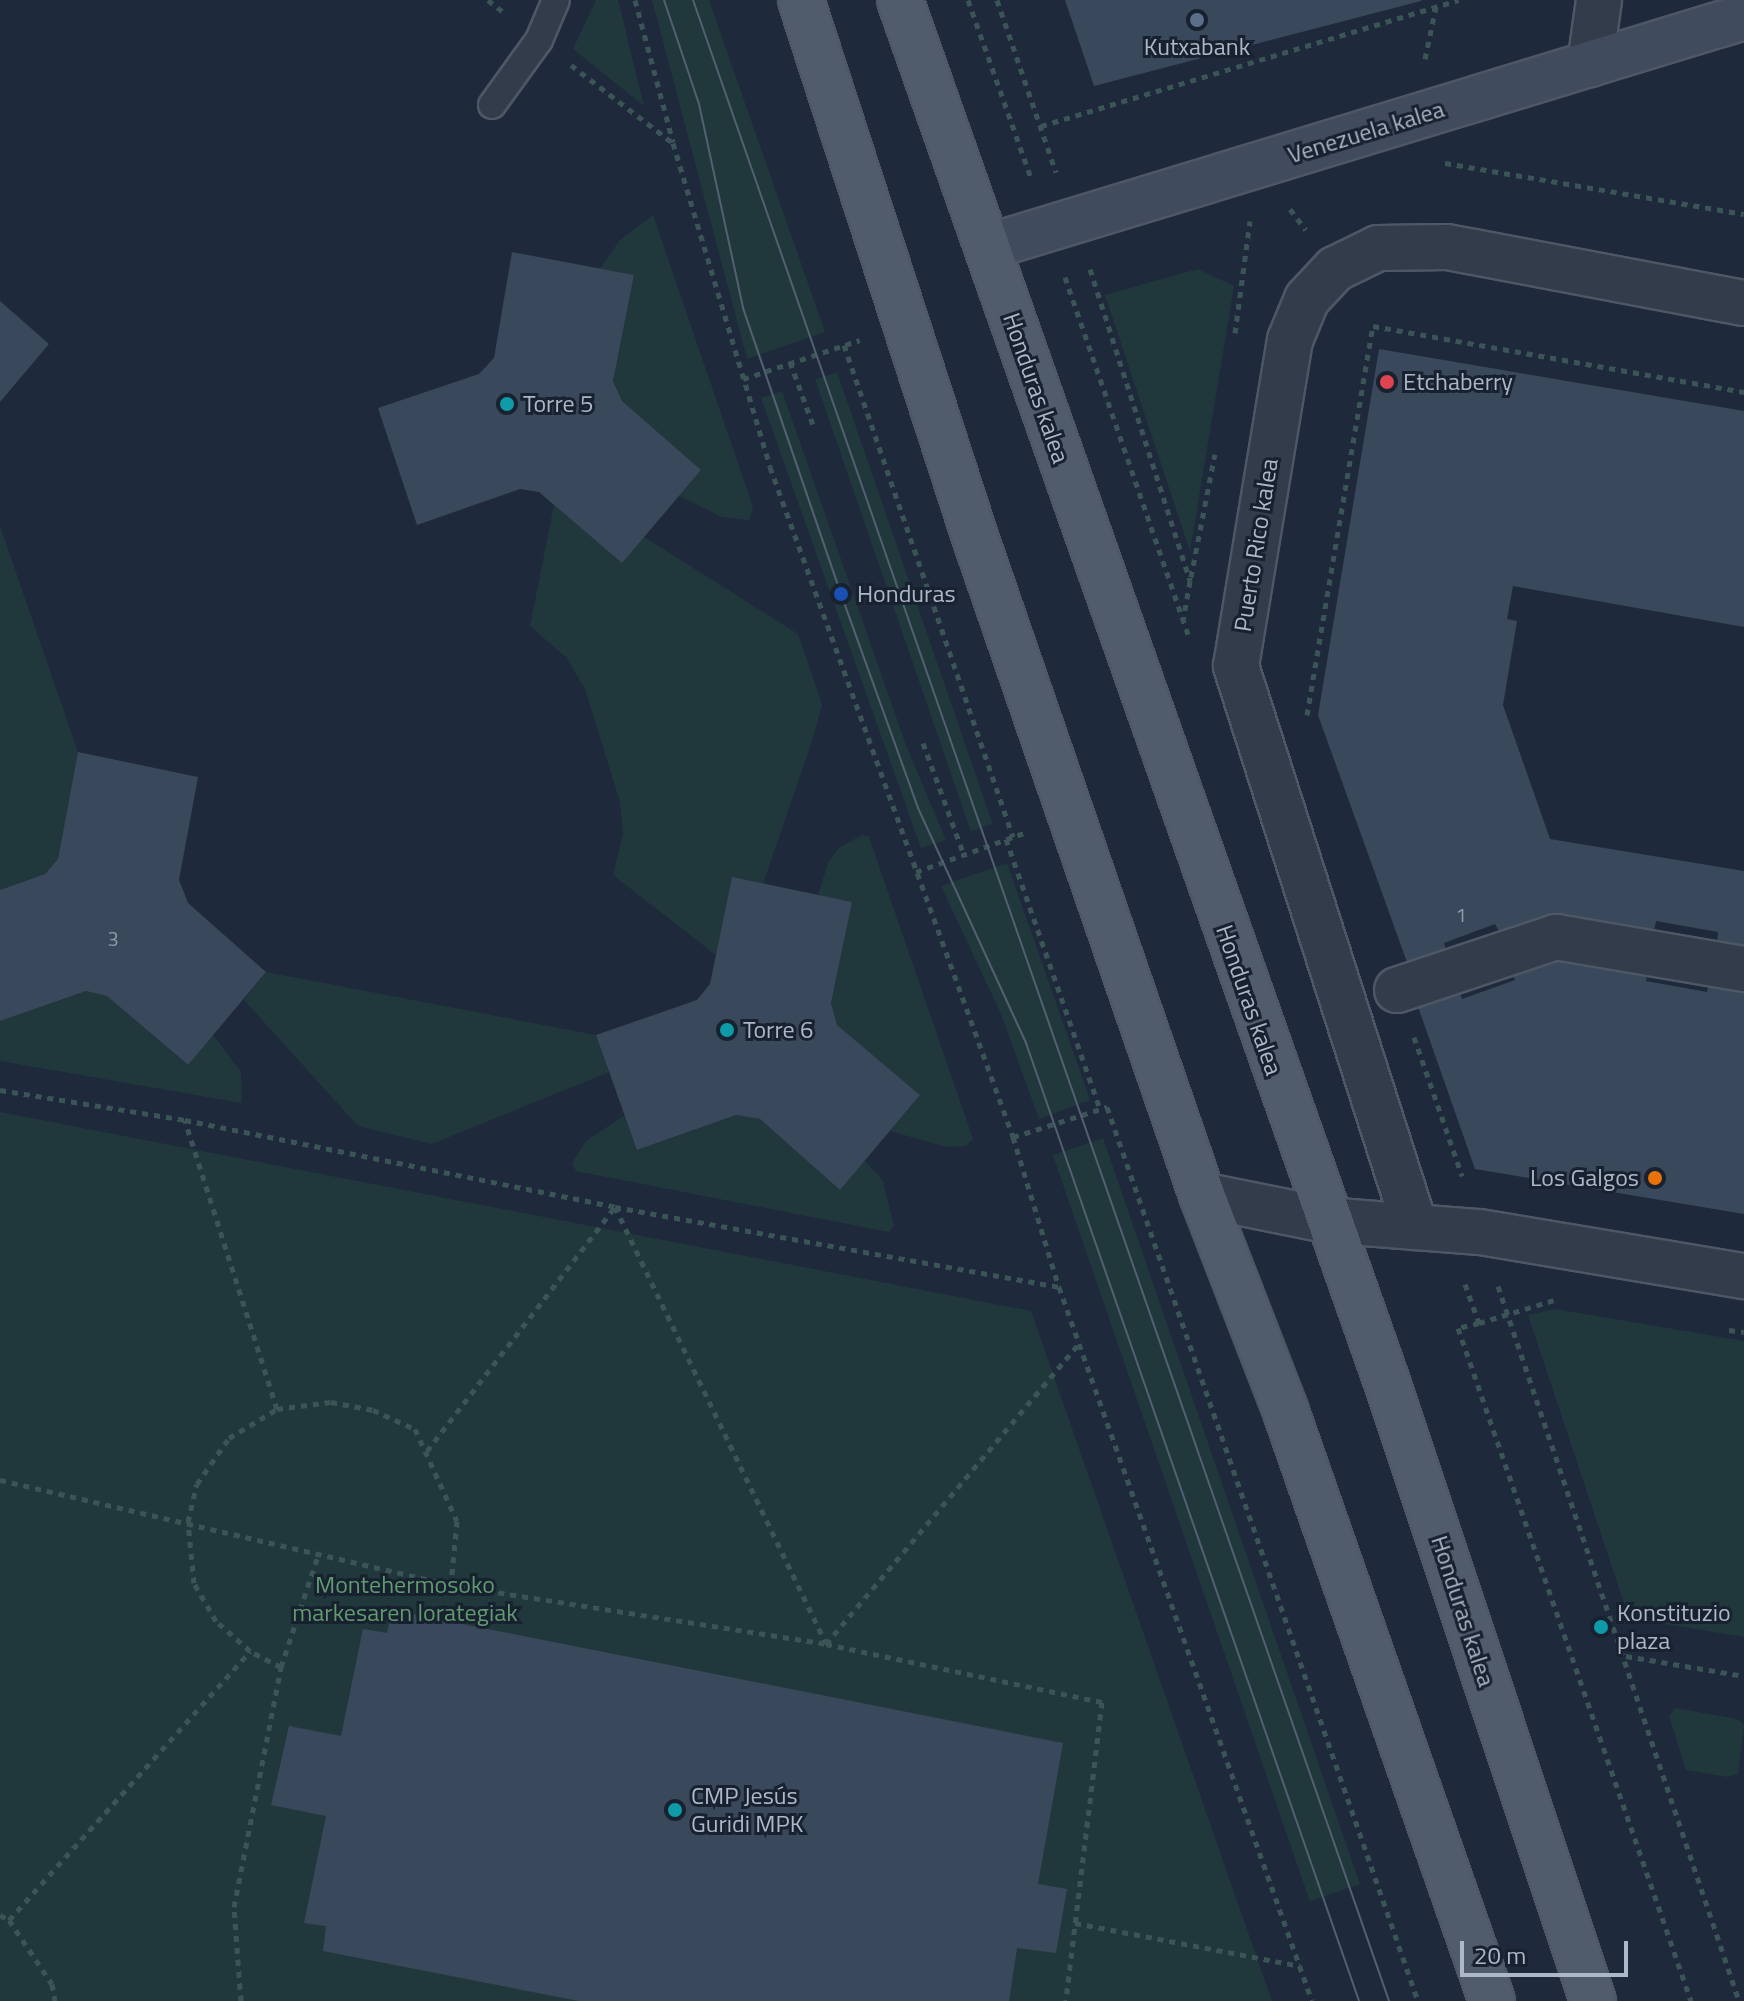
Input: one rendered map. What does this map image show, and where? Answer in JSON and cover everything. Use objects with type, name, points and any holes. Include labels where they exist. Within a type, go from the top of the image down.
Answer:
[{"type":"main road","points":[[801,0],[975,537],[1202,1195],[1286,1412],[1492,2001]]},
{"type":"main road","name":"Honduras kalea","points":[[900,0],[1326,1220],[1389,1388],[1593,2001]]},
{"type":"street","points":[[1590,64],[1599,0]]},
{"type":"street","name":"Venezuela kalea","points":[[988,247],[1744,17]]},
{"type":"street","name":"Puerto Rico kalea","points":[[1446,1230],[1236,666],[1290,340],[1307,299],[1335,269],[1378,248],[1447,247],[1744,303]]},
{"type":"street","points":[[1397,990],[1556,937],[1744,969]]},
{"type":"street","points":[[1202,1195],[1326,1220],[1446,1230],[1744,1276]]},
{"type":"lane","points":[[492,105],[539,40],[556,0]]},
{"type":"path","points":[[488,0],[673,143]]},
{"type":"path","points":[[635,0],[673,143],[770,467],[1013,1137],[1059,1287],[1081,1341],[1312,2001]]},
{"type":"path","points":[[968,0],[1061,223]]},
{"type":"path","points":[[997,0],[1041,126],[1061,223],[1183,620]]},
{"type":"path","points":[[1041,126],[1458,0]]},
{"type":"path","points":[[1429,160],[1744,214]]},
{"type":"path","points":[[1234,345],[1252,212]]},
{"type":"path","points":[[1304,733],[1373,326],[1744,392]]},
{"type":"path","points":[[844,345],[1100,1109]]},
{"type":"path","points":[[790,362],[813,425]]},
{"type":"path","points":[[1190,581],[1216,449]]},
{"type":"path","points":[[923,743],[964,855]]},
{"type":"path","points":[[1397,990],[1462,1176],[1446,1230],[1479,1323]]},
{"type":"path","points":[[0,1090],[185,1120],[615,1207],[1059,1287]]},
{"type":"path","points":[[1013,1137],[1107,1107],[1418,2001]]},
{"type":"path","points":[[185,1120],[277,1409]]},
{"type":"path","points":[[1462,1176],[1478,1179]]},
{"type":"path","points":[[427,1451],[615,1207]]},
{"type":"path","points":[[615,1207],[826,1644]]},
{"type":"path","points":[[1446,1230],[1508,1313],[1626,1656],[1739,2001]]},
{"type":"path","points":[[1567,1302],[1552,1299],[1458,1328],[1691,2001]]},
{"type":"path","points":[[1715,1327],[1744,1332]]},
{"type":"path","points":[[826,1644],[1081,1341]]},
{"type":"path","points":[[281,1667],[250,1651],[216,1621],[194,1583],[188,1522],[197,1484],[229,1438],[277,1409],[331,1402],[373,1410],[415,1429],[457,1521],[451,1585]]},
{"type":"path","points":[[0,1480],[451,1585],[826,1644],[1102,1702],[1066,2001]]},
{"type":"path","points":[[241,2001],[234,1907],[281,1667],[319,1553]]},
{"type":"path","points":[[9,1920],[250,1651]]},
{"type":"path","points":[[1626,1656],[1744,1676]]},
{"type":"path","points":[[0,1915],[9,1920],[52,1984],[55,2001]]},
{"type":"path","points":[[1075,1923],[1300,1966]]},
{"type":"green space","points":[[596,0],[618,0],[644,106],[573,49]]},
{"type":"green space","points":[[652,0],[709,0],[825,332],[747,359]]},
{"type":"green space","points":[[653,215],[753,507],[749,520],[722,517],[679,496],[701,470],[622,401],[613,381],[634,275],[600,269],[619,241]]},
{"type":"green space","points":[[1198,269],[1234,286],[1190,551],[1105,295]]},
{"type":"green space","points":[[837,372],[993,824],[971,831],[815,379]]},
{"type":"green space","points":[[782,391],[907,748],[946,840],[921,848],[761,398]]},
{"type":"green space","points":[[554,505],[621,562],[644,537],[798,634],[822,704],[763,884],[732,878],[716,955],[613,875],[623,834],[620,802],[585,689],[566,657],[530,626]]},
{"type":"green space","points":[[0,526],[78,752],[58,859],[45,874],[0,890]]},
{"type":"green space","points":[[862,835],[869,837],[973,1139],[966,1146],[947,1147],[890,1131],[920,1095],[837,1025],[831,1003],[852,902],[818,895],[828,863],[839,848]]},
{"type":"green space","points":[[1007,863],[1090,1100],[1039,1119],[1001,1014],[941,886]]},
{"type":"green space","points":[[266,972],[596,1035],[609,1072],[432,1144],[358,1126],[244,1000]]},
{"type":"green space","points":[[86,991],[107,996],[187,1065],[213,1035],[241,1072],[242,1103],[0,1061],[0,1021]]},
{"type":"green space","name":"Montehermosoko markesaren lorategiak","points":[[0,1112],[1031,1311],[1272,2001],[0,2001]]},
{"type":"green space","points":[[625,1115],[638,1150],[736,1115],[760,1119],[840,1190],[864,1160],[883,1181],[894,1226],[889,1232],[576,1171],[572,1163],[586,1141]]},
{"type":"green space","points":[[1103,1138],[1360,1884],[1310,1901],[1053,1155]]},
{"type":"green space","points":[[1555,1309],[1744,1341],[1744,1637],[1629,1618],[1528,1315]]},
{"type":"green space","points":[[1675,1708],[1737,1719],[1744,1725],[1738,1774],[1728,1777],[1686,1770],[1669,1716]]},
{"type":"building","points":[[1065,0],[1421,0],[1421,1],[1094,86]]},
{"type":"building","name":"Torre 5","points":[[512,252],[634,275],[613,381],[622,401],[701,470],[622,563],[539,492],[520,489],[417,525],[378,408],[479,374],[494,358]]},
{"type":"building","points":[[0,301],[49,344],[0,402]]},
{"type":"building","points":[[1379,349],[1744,411],[1744,627],[1513,586],[1507,619],[1517,621],[1503,705],[1550,839],[1744,871],[1744,947],[1717,943],[1718,932],[1656,921],[1654,931],[1555,915],[1500,933],[1495,924],[1444,943],[1447,953],[1408,965],[1318,715]]},
{"type":"building","points":[[78,752],[198,777],[179,880],[188,903],[266,972],[188,1065],[107,996],[86,991],[0,1021],[0,890],[45,874],[58,859]]},
{"type":"building","name":"Torre 6","points":[[732,877],[852,902],[831,1003],[837,1025],[920,1095],[840,1190],[760,1119],[736,1115],[637,1150],[596,1035],[697,1000],[710,984]]},
{"type":"building","points":[[1556,953],[1648,970],[1646,981],[1707,992],[1710,980],[1744,986],[1744,1214],[1475,1169],[1416,1001],[1458,987],[1462,999],[1515,980],[1511,969]]},
{"type":"building","name":"CMP Jesús Guridi MPK","points":[[392,1610],[1063,1743],[1038,1884],[1067,1889],[1056,1953],[1017,1948],[1009,2001],[579,2001],[323,1951],[326,1926],[304,1923],[326,1816],[271,1805],[289,1726],[341,1736],[363,1629],[387,1633]]},
{"type":"tram line","points":[[664,0],[699,104],[743,308],[841,594],[918,808],[1026,1043],[1359,2001]]},
{"type":"tram line","points":[[693,0],[1389,2001]]},
{"type":"place","name":"Kutxabank","points":[[1197,20]]},
{"type":"place","name":"Etchaberry","points":[[1387,382]]},
{"type":"place","name":"Torre 5","points":[[507,404]]},
{"type":"place","name":"Honduras","points":[[841,594]]},
{"type":"place","name":"Torre 6","points":[[727,1030]]},
{"type":"place","name":"Los Galgos","points":[[1655,1178]]},
{"type":"place","name":"Konstituzio plaza","points":[[1601,1627]]},
{"type":"place","name":"CMP Jesús Guridi MPK","points":[[675,1810]]}]
